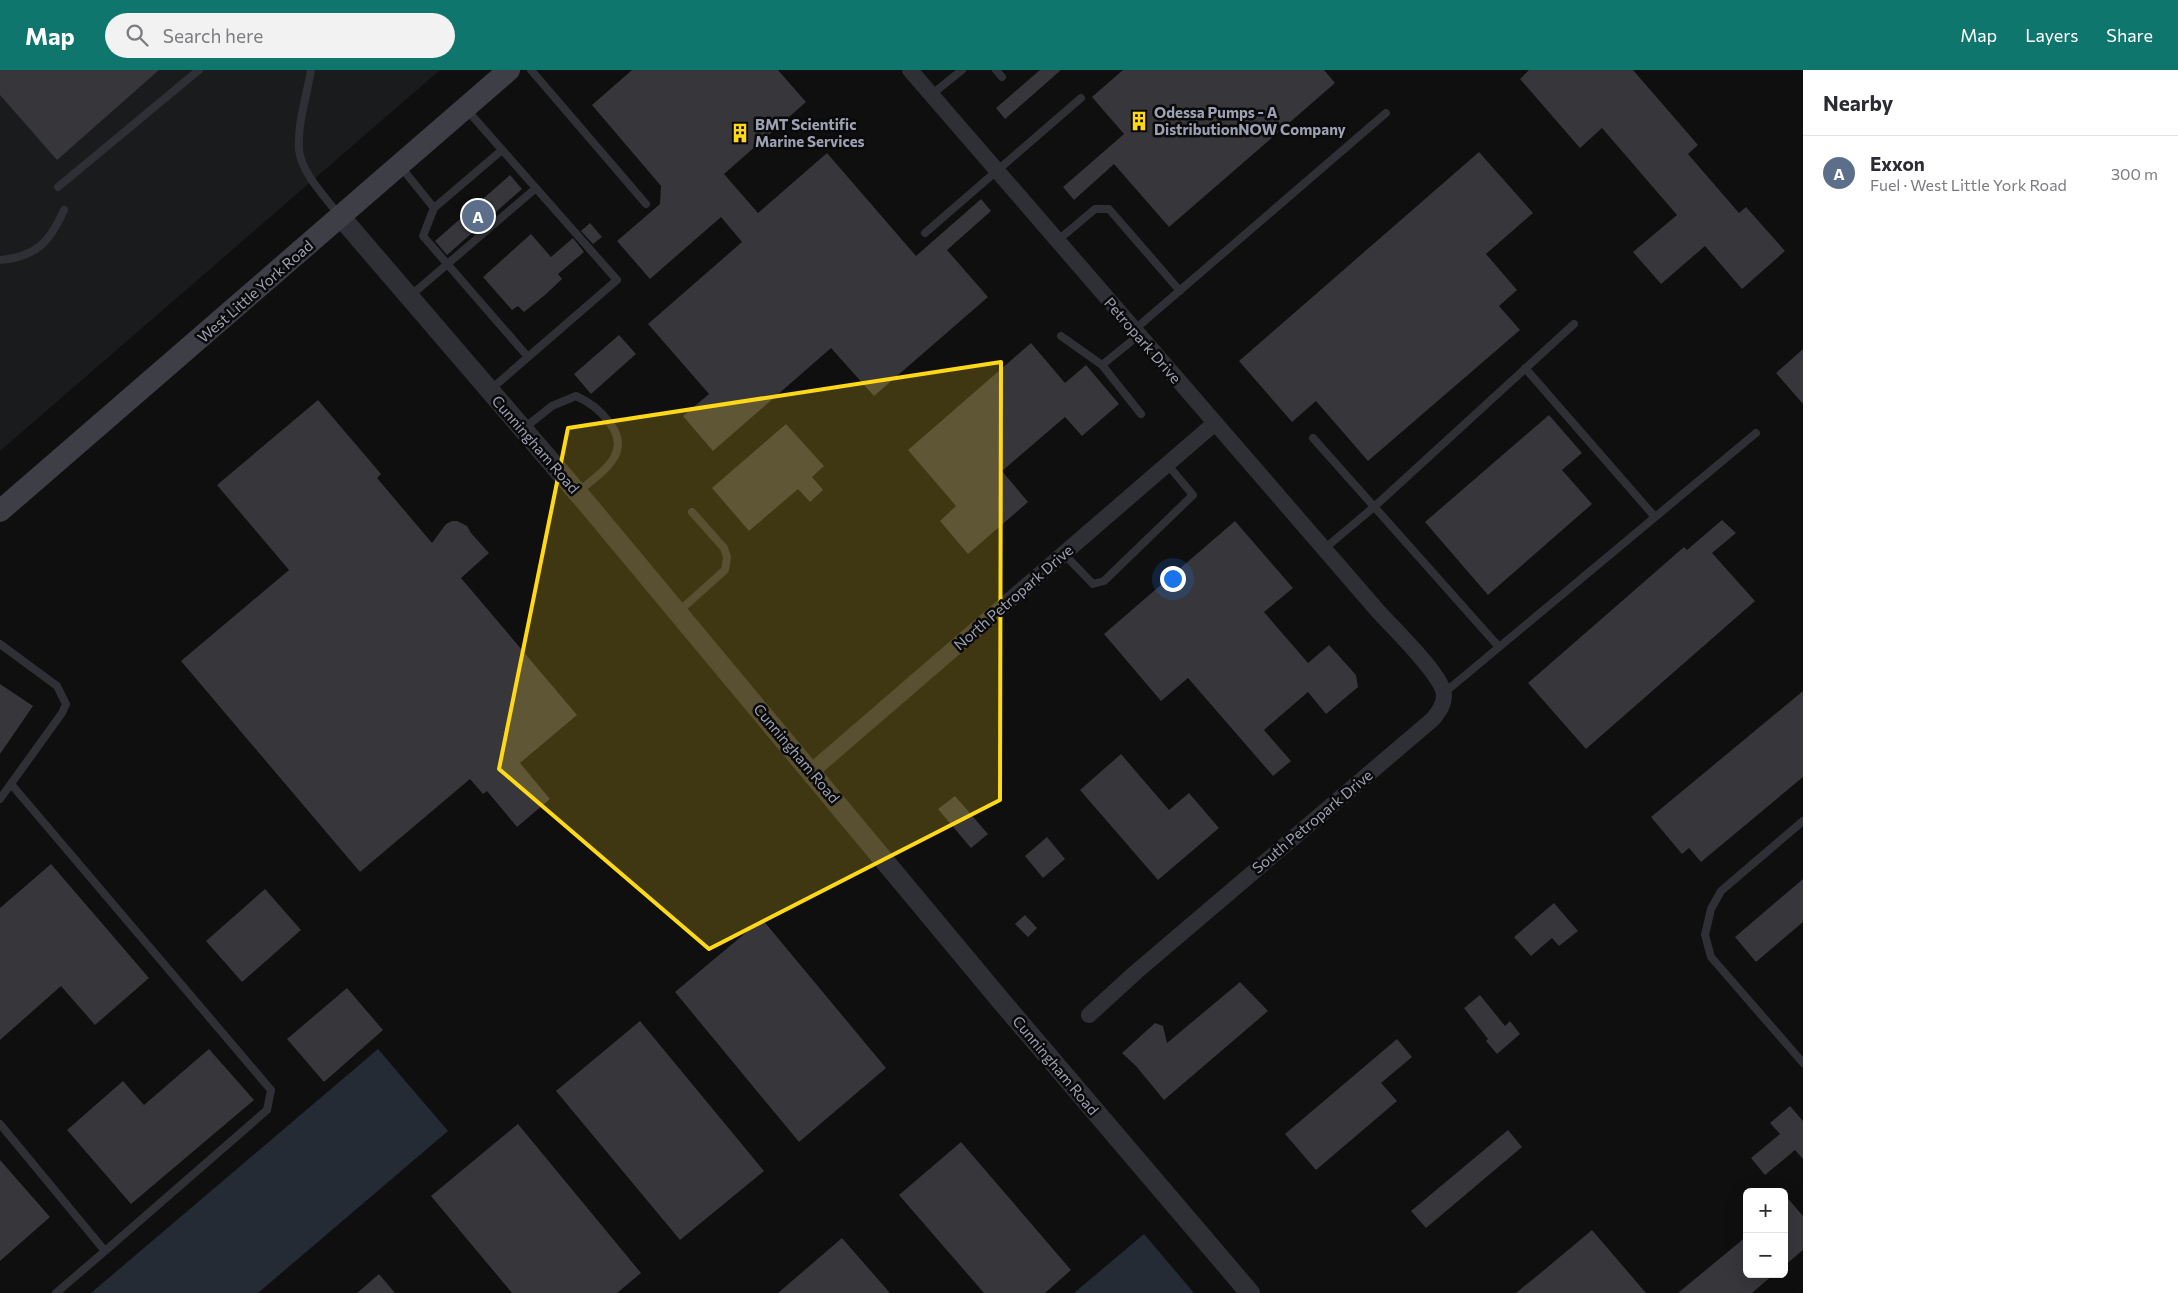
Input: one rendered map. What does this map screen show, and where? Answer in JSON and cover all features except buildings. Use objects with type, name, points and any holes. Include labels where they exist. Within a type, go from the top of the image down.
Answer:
[{"type":"main road","name":"West Little York Road","points":[[0,511],[509,70]]},
{"type":"street","name":"Petropark Drive","points":[[910,70],[1377,610],[1438,677],[1444,693]]},
{"type":"street","name":"Cunningham Road","points":[[340,216],[578,493],[812,771],[1002,1002],[1250,1293]]},
{"type":"street","name":"North Petropark Drive","points":[[812,771],[1215,423]]},
{"type":"street","name":"South Petropark Drive","points":[[1089,1015],[1136,972],[1433,719],[1443,705],[1444,693]]},
{"type":"lane","points":[[58,187],[199,70]]},
{"type":"lane","points":[[311,70],[301,124],[299,151],[310,177],[340,216]]},
{"type":"lane","points":[[532,70],[646,204]]},
{"type":"lane","points":[[931,95],[962,70]]},
{"type":"lane","points":[[996,70],[1002,77]]},
{"type":"lane","points":[[926,233],[1081,98]]},
{"type":"lane","points":[[465,108],[617,280],[490,390]]},
{"type":"lane","points":[[1102,365],[1180,291],[1386,113]]},
{"type":"lane","points":[[502,150],[434,208],[423,236],[528,357]]},
{"type":"lane","points":[[400,165],[434,208]]},
{"type":"lane","points":[[409,297],[536,188]]},
{"type":"lane","points":[[1058,241],[1095,209],[1109,209],[1180,291]]},
{"type":"lane","points":[[0,260],[17,259],[38,248],[54,232],[64,210]]},
{"type":"lane","points":[[1324,549],[1374,507],[1574,324]]},
{"type":"lane","points":[[1061,336],[1102,365],[1141,414]]},
{"type":"lane","points":[[1526,368],[1655,517]]},
{"type":"lane","points":[[523,429],[552,406],[576,396],[588,401],[603,415],[617,435],[619,441],[618,451],[606,468],[578,493]]},
{"type":"lane","points":[[1444,693],[1756,433]]},
{"type":"lane","points":[[1314,438],[1499,647]]},
{"type":"lane","points":[[1063,553],[1093,584],[1104,581],[1194,495],[1167,464]]},
{"type":"lane","points":[[678,612],[726,570],[727,557],[724,548],[692,512]]},
{"type":"lane","points":[[0,644],[57,686],[66,704],[62,713],[0,799]]},
{"type":"lane","points":[[11,784],[271,1090],[267,1110],[56,1293]]},
{"type":"lane","points":[[1803,821],[1721,891],[1712,909],[1705,935],[1711,957],[1803,1063]]},
{"type":"lane","points":[[0,1124],[105,1251]]},
{"type":"highlighted area","points":[[1001,362],[1000,800],[709,949],[499,769],[568,428]]},
{"type":"shaded area","points":[[0,70],[440,70],[0,451]]},
{"type":"shaded area","points":[[378,1049],[448,1131],[258,1293],[91,1293]]},
{"type":"shaded area","points":[[1144,1234],[1194,1293],[1074,1293]]},
{"type":"place","name":"Odessa Pumps - A DistributionNOW Company","points":[[1139,121]]},
{"type":"place","name":"BMT Scientific Marine Services","points":[[740,133]]},
{"type":"place","name":"Exxon","points":[[478,216]]}]
